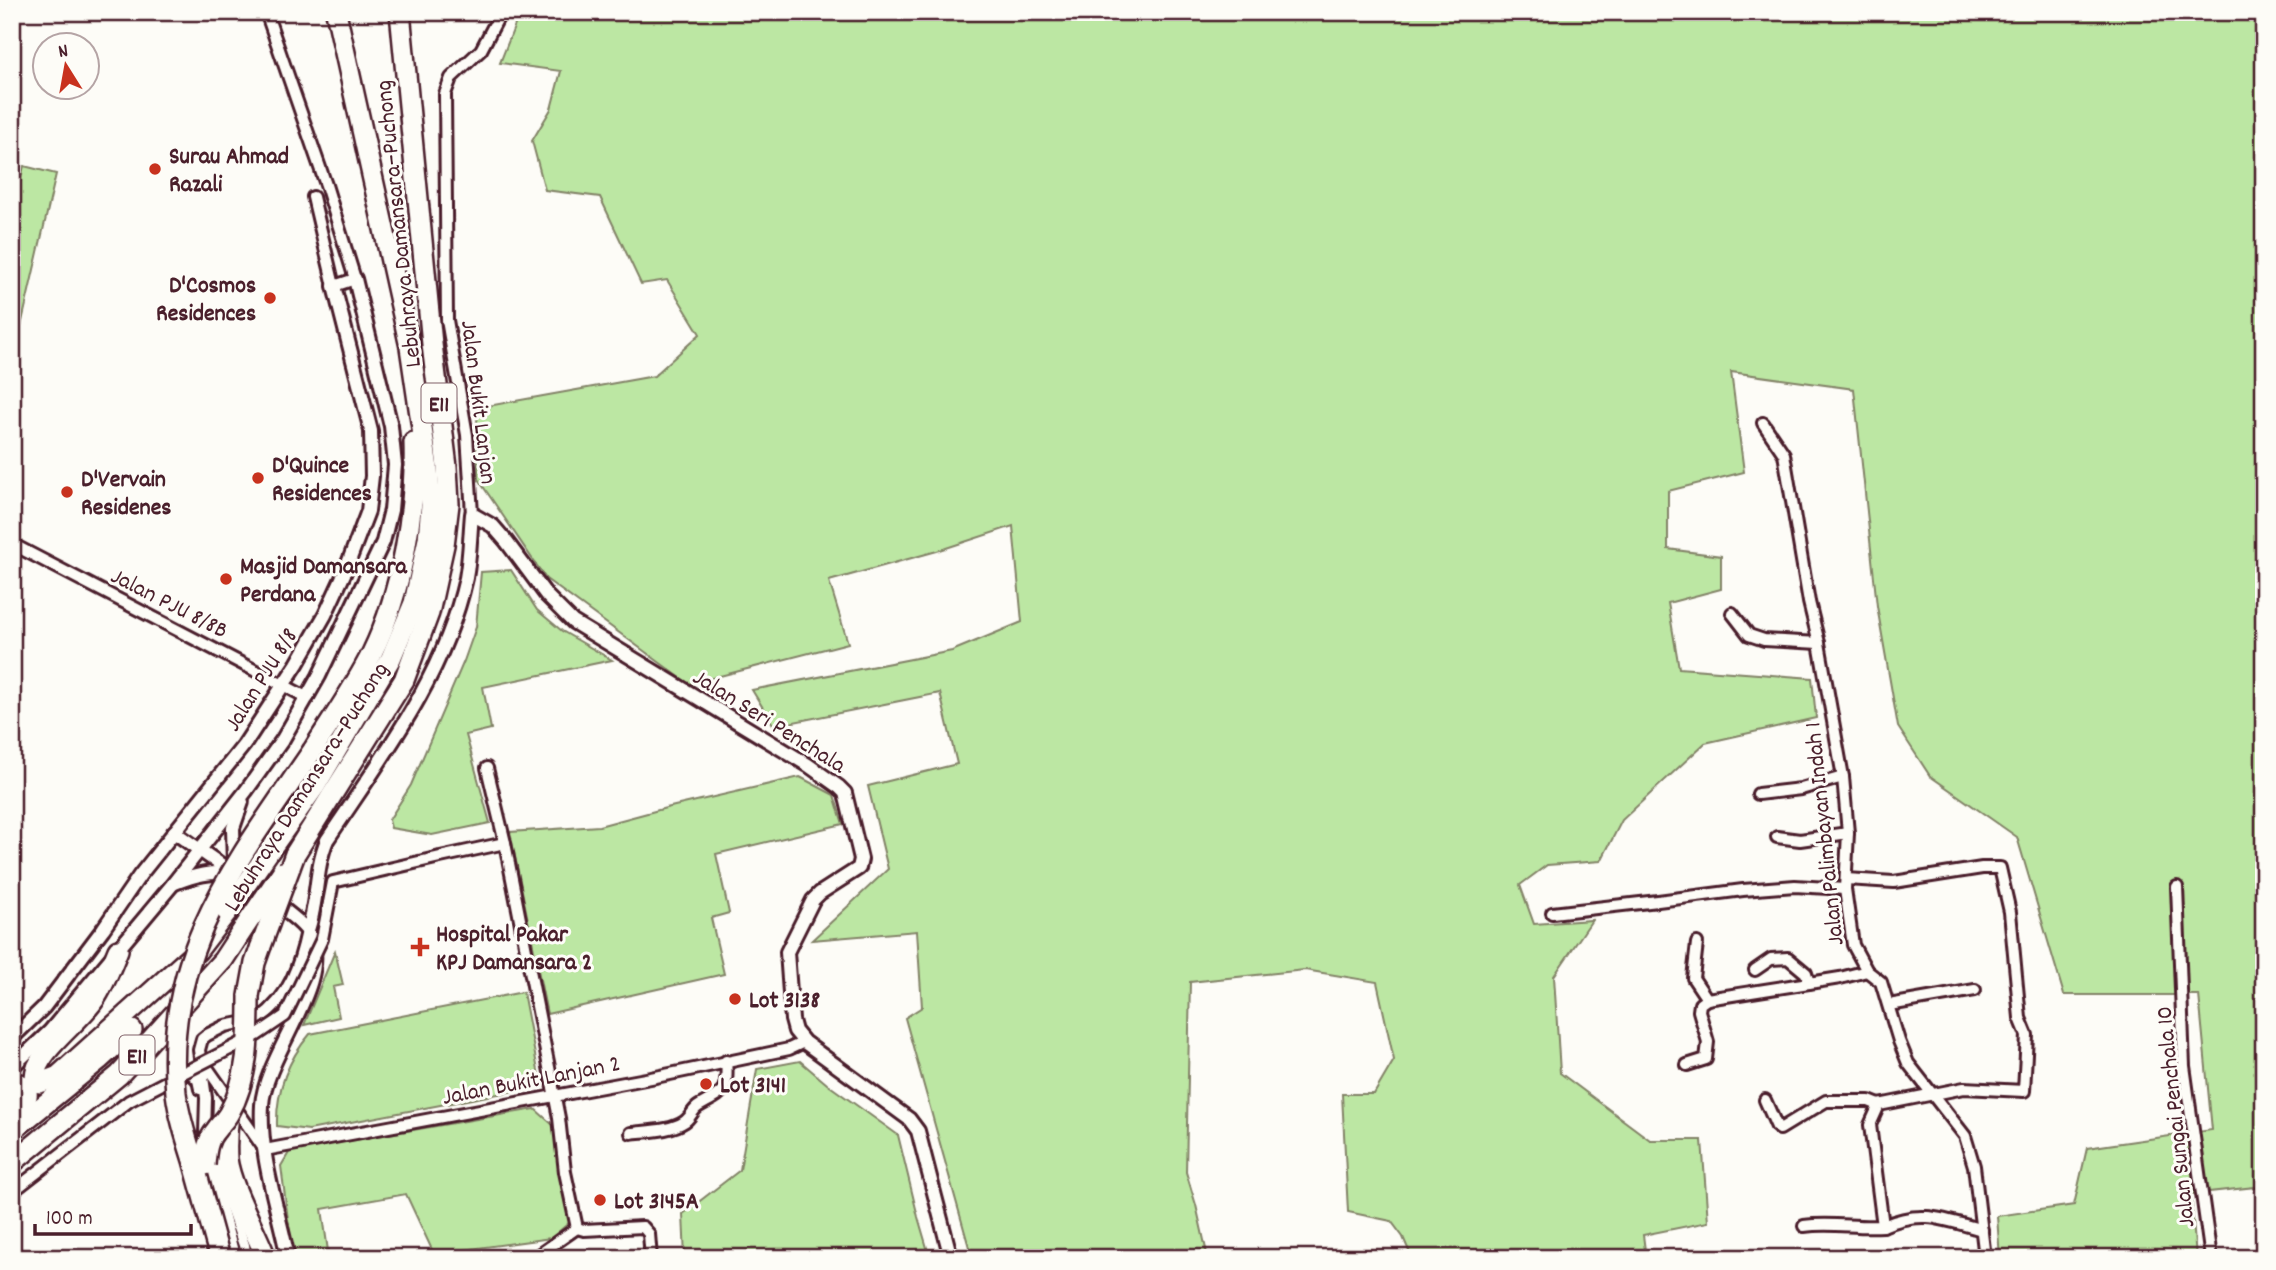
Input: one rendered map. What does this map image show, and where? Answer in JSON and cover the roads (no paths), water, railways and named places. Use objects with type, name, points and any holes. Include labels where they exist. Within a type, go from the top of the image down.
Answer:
[{"type":"highway","name":"Lebuhraya Damansara–Puchong","points":[[12,1131],[99,1060],[150,1013],[227,912],[316,785],[391,658],[414,603],[428,539],[428,469],[410,347],[336,12]]},
{"type":"highway","name":"Lebuhraya Damansara–Puchong","points":[[12,1163],[118,1075],[223,960],[295,854],[404,680],[429,613],[444,545],[449,504],[400,12]]},
{"type":"highway","points":[[220,1258],[176,1093],[180,995],[190,958],[223,884],[313,750],[372,652],[387,618],[410,515],[414,464],[410,347]]},
{"type":"highway","points":[[266,1258],[234,1182],[228,1161],[226,1138],[248,1049],[249,996],[255,963],[295,854]]},
{"type":"highway","points":[[118,950],[108,976],[93,1002],[37,1064],[35,1078],[40,1083],[58,1076],[197,951]]},
{"type":"highway","points":[[12,1086],[24,1086],[28,1095],[26,1101],[12,1112]]},
{"type":"highway","points":[[12,1124],[48,1102]]},
{"type":"highway","points":[[230,1258],[205,1165],[206,1148],[214,1132],[234,1114]]},
{"type":"street","points":[[266,12],[345,248]]},
{"type":"street","name":"Jalan Bukit Lanjan","points":[[262,1102],[290,1016],[308,992],[314,971],[314,944],[307,930],[314,913],[322,853],[327,840],[405,722],[431,677],[448,639],[467,574],[472,514],[467,435],[447,320],[445,94],[451,78],[481,50],[501,12]]},
{"type":"street","points":[[322,233],[326,185]]},
{"type":"street","name":"Jalan PJU 8/8","points":[[12,1038],[44,1007],[140,875],[244,745],[284,685],[337,591],[368,511],[372,475],[370,431],[313,197],[323,211]]},
{"type":"street","points":[[323,211],[332,221],[345,248]]},
{"type":"street","name":"Jalan PJU 8/8","points":[[12,1067],[50,1031],[172,885],[283,739],[308,698],[383,542],[391,510],[394,465],[391,426],[345,248]]},
{"type":"street","points":[[334,286],[355,279]]},
{"type":"street","name":"Jalan Palimbayan Indah 1","points":[[1763,423],[1784,454],[1843,777],[1848,833],[1846,884],[1853,945],[1867,971],[1881,982],[1908,1063],[1965,1136],[1974,1166],[1985,1258]]},
{"type":"street","name":"Jalan Seri Penchala","points":[[472,514],[493,526],[547,596],[573,622],[808,765],[845,793],[861,859],[859,868],[813,900],[787,952],[792,1020],[795,1031],[804,1042]]},
{"type":"street","name":"Jalan PJU 8/8B","points":[[12,544],[308,698]]},
{"type":"street","points":[[1732,613],[1749,635],[1764,640],[1819,643]]},
{"type":"street","points":[[487,768],[505,843],[559,1118],[565,1172],[577,1228]]},
{"type":"street","points":[[1758,794],[1801,789],[1843,777]]},
{"type":"street","points":[[238,877],[233,828],[246,791]]},
{"type":"street","points":[[174,832],[238,877]]},
{"type":"street","points":[[1777,837],[1800,840],[1848,833]]},
{"type":"street","points":[[12,1192],[129,1101],[290,1016],[322,939],[333,882],[505,843]]},
{"type":"street","points":[[1552,913],[1743,890],[1894,881],[1982,868],[2000,869],[2010,912],[2020,1018],[2027,1035],[2024,1091],[1964,1088],[1879,1105],[1869,1101],[1826,1101],[1780,1129],[1765,1100]]},
{"type":"street","points":[[172,885],[210,872],[238,877]]},
{"type":"street","name":"Jalan Sungai Penchala 10","points":[[2177,887],[2184,1066],[2211,1258]]},
{"type":"street","points":[[260,1018],[269,1012],[284,994],[300,960],[307,930],[282,908]]},
{"type":"street","points":[[1697,943],[1693,978],[1707,999]]},
{"type":"street","points":[[1755,970],[1771,959],[1787,958],[1806,973],[1809,983]]},
{"type":"street","points":[[1687,1065],[1706,1059],[1707,1041],[1699,1011],[1700,1004],[1707,999],[1867,971]]},
{"type":"street","points":[[1889,1005],[1975,990]]},
{"type":"street","points":[[284,994],[291,998],[290,1016]]},
{"type":"street","points":[[240,1023],[225,1026],[206,1035],[202,1039],[200,1055],[206,1098],[205,1133],[244,1245],[246,1258]]},
{"type":"street","points":[[804,1042],[908,1119],[918,1131],[951,1258]]},
{"type":"street","name":"Jalan Bukit Lanjan 2","points":[[265,1150],[789,1049],[804,1042]]},
{"type":"street","points":[[172,1055],[186,1048],[200,1055],[234,1114],[265,1150]]},
{"type":"street","points":[[631,1133],[685,1122],[694,1110],[726,1088],[726,1061]]},
{"type":"street","points":[[181,1074],[192,1074],[198,1080],[199,1096]]},
{"type":"street","points":[[234,1114],[249,1116],[256,1113],[262,1102]]},
{"type":"street","points":[[262,1102],[265,1150],[288,1258]]},
{"type":"street","points":[[1879,1105],[1870,1125],[1883,1226]]},
{"type":"street","points":[[1804,1226],[1883,1226],[1913,1216],[1943,1219],[1982,1230]]},
{"type":"street","points":[[577,1228],[584,1230],[643,1227],[649,1234],[650,1258]]},
{"type":"street","points":[[534,1258],[577,1228]]},
{"type":"place","name":"Surau Ahmad Razali","points":[[155,169]]},
{"type":"place","name":"D'Cosmos Residences","points":[[270,298]]},
{"type":"place","name":"D'Quince Residences","points":[[258,478]]},
{"type":"place","name":"D'Vervain Residenes","points":[[67,492]]},
{"type":"place","name":"Masjid Damansara Perdana","points":[[226,579]]},
{"type":"place","name":"Hospital Pakar KPJ Damansara 2","points":[[420,947]]},
{"type":"place","name":"Lot 3138","points":[[735,999]]},
{"type":"place","name":"Lot 3141","points":[[706,1084]]},
{"type":"place","name":"Lot 3145A","points":[[600,1200]]}]
